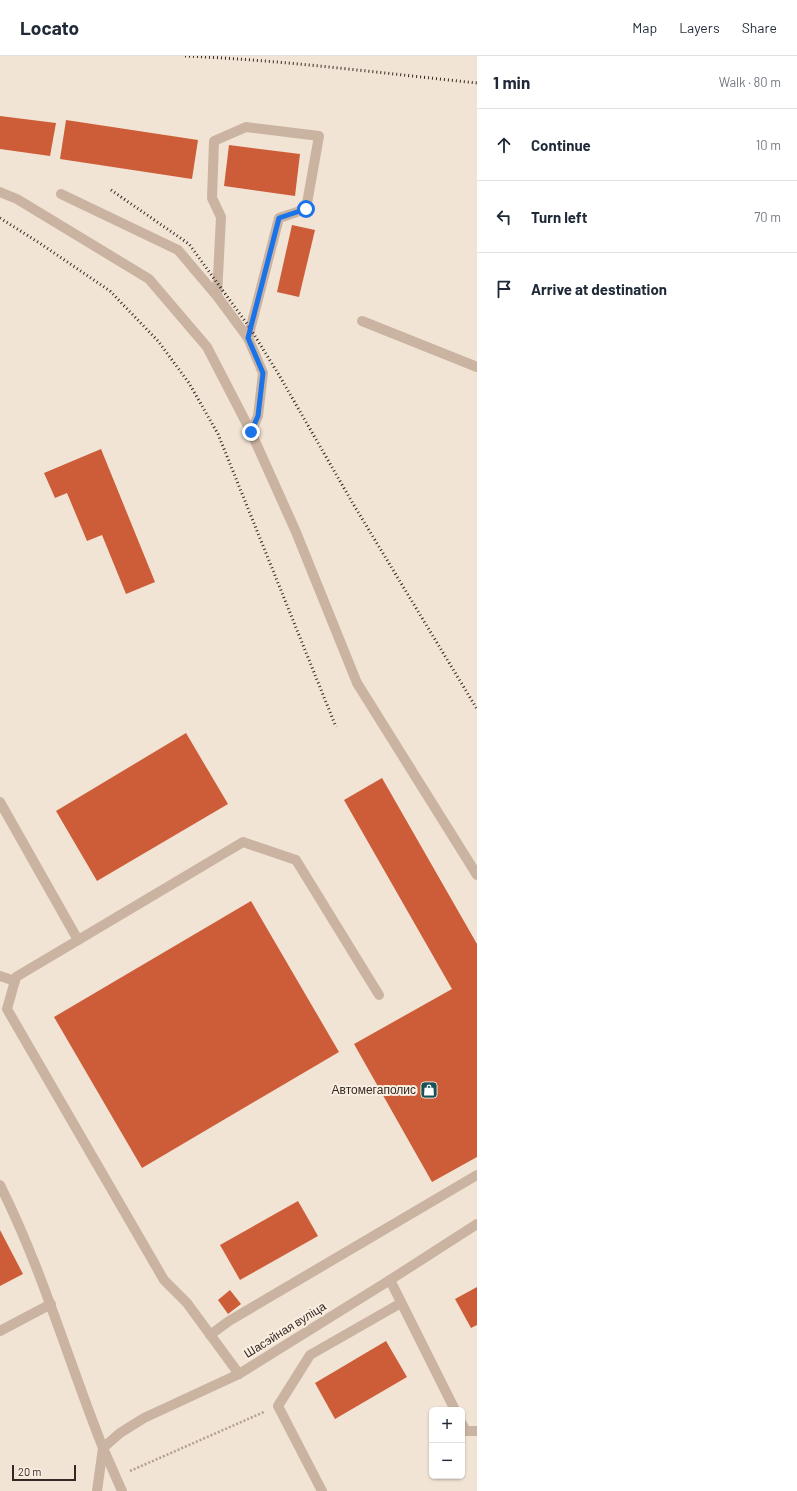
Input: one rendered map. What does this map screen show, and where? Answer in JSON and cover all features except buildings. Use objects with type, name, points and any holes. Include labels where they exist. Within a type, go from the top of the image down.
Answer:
[{"type":"street","points":[[217,296],[221,217],[212,198],[214,141],[246,127],[319,136],[306,209],[279,218],[248,338]]},
{"type":"street","points":[[0,192],[17,199],[149,279],[207,347],[251,432],[298,539],[357,683],[477,874]]},
{"type":"street","points":[[61,194],[178,250],[217,296],[248,338],[263,373],[258,416],[251,432]]},
{"type":"street","points":[[362,321],[477,367]]},
{"type":"street","points":[[0,802],[78,940]]},
{"type":"street","points":[[239,1374],[187,1303],[164,1280],[7,1009],[16,977],[244,842],[296,860],[379,996]]},
{"type":"street","points":[[0,976],[15,981]]},
{"type":"street","points":[[210,1335],[229,1321],[477,1176]]},
{"type":"street","points":[[0,1185],[14,1212],[51,1304],[81,1393],[122,1491]]},
{"type":"street","name":"Шасэйная вуліца","points":[[103,1448],[120,1433],[144,1418],[239,1374],[477,1224]]},
{"type":"street","points":[[390,1280],[453,1407]]},
{"type":"street","points":[[322,1491],[278,1406],[310,1355],[401,1303]]},
{"type":"street","points":[[0,1331],[51,1304]]},
{"type":"street","points":[[465,1429],[466,1431],[477,1431]]},
{"type":"street","points":[[97,1491],[103,1448]]},
{"type":"path","points":[[116,1477],[278,1406]]},
{"type":"railway","points":[[185,56],[295,64],[477,83]]},
{"type":"railway","points":[[111,190],[189,244],[250,328],[279,375],[352,502],[477,709]]},
{"type":"railway","points":[[0,218],[110,291],[158,341],[189,383],[218,434],[336,727]]},
{"type":"place","name":"Автомегаполис","points":[[429,1090]]},
{"type":"route","points":[[251,432],[258,416],[263,373],[248,338],[279,218],[306,209]]}]
